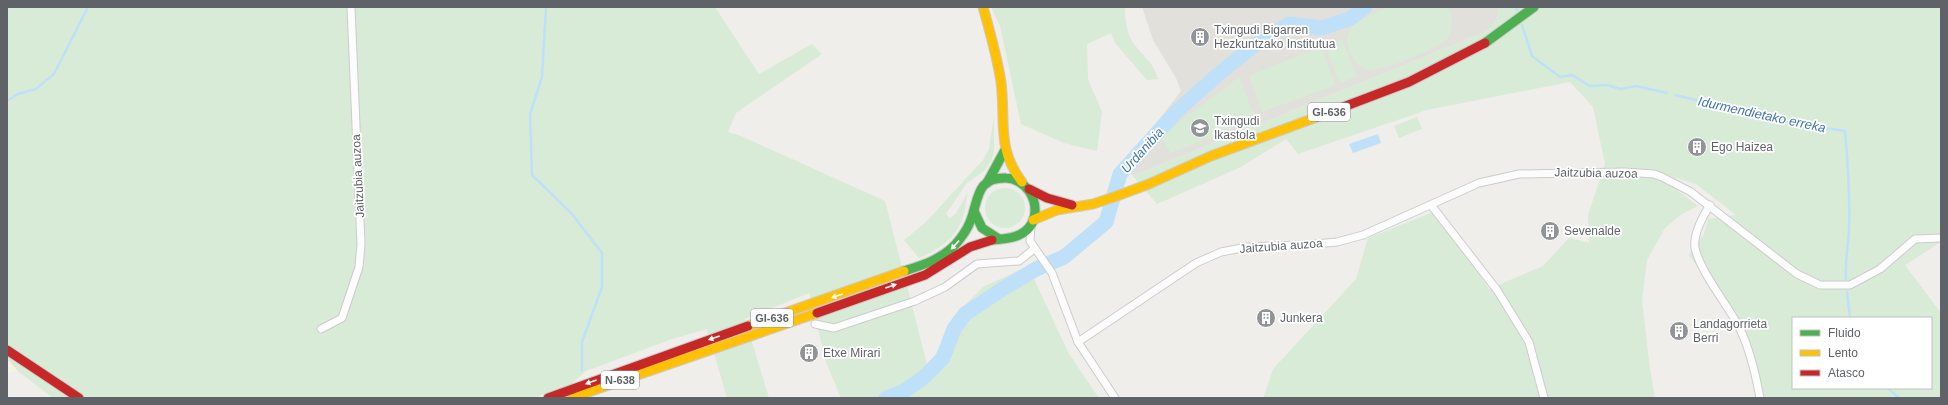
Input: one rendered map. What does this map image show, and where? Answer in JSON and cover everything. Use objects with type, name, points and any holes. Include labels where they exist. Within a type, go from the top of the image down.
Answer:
[{"type":"main road","points":[[983,7],[989,23],[998,69],[1004,121],[1005,150],[1013,170],[1022,182]]},
{"type":"main road","name":"GI-636","points":[[589,398],[669,363],[925,275],[973,245],[999,239],[1016,238],[1032,223],[1051,212],[1100,202],[1129,192],[1212,156],[1409,82],[1445,65],[1496,36],[1534,7]]},
{"type":"main road","points":[[987,183],[1005,150]]},
{"type":"main road","points":[[987,183],[996,178],[1005,177],[1022,182]]},
{"type":"main road","name":"GI-636","points":[[1022,182],[1029,189],[1036,204],[1032,223]]},
{"type":"main road","name":"GI-636","points":[[548,398],[666,354],[921,267],[946,254],[958,242],[970,222],[974,211],[977,194],[987,183]]},
{"type":"main road","name":"GI-636","points":[[1029,189],[1058,202],[1078,206]]},
{"type":"main road","points":[[974,211],[976,221],[982,229],[989,235],[999,239]]},
{"type":"main road","points":[[7,350],[79,398]]},
{"type":"main road","name":"N-638","points":[[572,398],[669,363]]},
{"type":"main road","points":[[50,378],[84,398]]},
{"type":"street","name":"Jaitzubia auzoa","points":[[321,329],[342,318],[359,267],[361,244],[351,7]]},
{"type":"street","name":"Jaitzubia auzoa","points":[[1078,342],[1196,263],[1222,252],[1247,247],[1337,242],[1363,235],[1479,183],[1519,174],[1573,172],[1624,172],[1654,174],[1690,192],[1710,205],[1797,274],[1820,285],[1850,285],[1880,269],[1915,239],[1941,238]]},
{"type":"street","points":[[1431,205],[1497,290],[1529,342],[1544,398]]},
{"type":"street","points":[[1710,205],[1699,222],[1695,247],[1703,268],[1739,327],[1756,378],[1760,398]]},
{"type":"street","points":[[1032,223],[1029,236],[1035,250]]},
{"type":"street","points":[[1016,238],[1025,240],[1035,250],[1052,273],[1078,342],[1115,398]]},
{"type":"street","points":[[815,324],[834,328],[915,301],[945,287],[977,264],[1019,261],[1035,250]]},
{"type":"shaded area","name":"Txingudi Ikastola","points":[[1142,7],[1499,7],[1497,20],[1487,31],[1133,176],[1123,166],[1181,91],[1176,78],[1153,40]]},
{"type":"shaded area","points":[[8,361],[20,369],[7,374]]},
{"type":"green space","points":[[7,7],[715,7],[759,74],[812,44],[822,54],[736,113],[728,132],[741,136],[885,201],[928,368],[953,317],[983,287],[1028,266],[1069,354],[1099,398],[841,398],[826,362],[809,293],[745,319],[769,398],[727,398],[707,329],[672,339],[586,371],[570,385],[533,398],[53,398],[19,372],[7,359]]},
{"type":"green space","points":[[991,7],[1125,7],[1128,33],[1135,46],[1154,68],[1158,79],[1147,80],[1115,43],[1111,33],[1087,44],[1088,79],[1102,112],[1097,151],[1064,143],[1021,124],[1000,26]]},
{"type":"green space","points":[[1389,7],[1448,7],[1452,23],[1451,32],[1447,39],[1442,43],[1409,59],[1375,70],[1363,68],[1358,65],[1352,56],[1348,45],[1348,36],[1351,29],[1363,19]]},
{"type":"green space","points":[[1499,7],[1941,7],[1941,242],[1905,265],[1941,313],[1941,398],[1765,398],[1744,334],[1689,255],[1704,234],[1708,219],[1736,215],[1696,184],[1657,172],[1661,179],[1698,206],[1682,214],[1665,228],[1647,260],[1642,300],[1655,398],[1262,398],[1273,369],[1356,279],[1368,238],[1436,211],[1489,289],[1543,266],[1569,238],[1589,243],[1588,215],[1605,164],[1593,107],[1570,82],[1427,110],[1298,154],[1286,139],[1241,167],[1157,204],[1133,176],[1487,31],[1497,20]]},
{"type":"green space","points":[[1342,39],[1357,76],[1340,83],[1325,46]]},
{"type":"green space","points":[[1321,46],[1335,85],[1262,112],[1249,76]]},
{"type":"green space","points":[[1239,77],[1256,120],[1170,153],[1161,136]]},
{"type":"green space","points":[[994,116],[994,152],[991,161],[985,170],[966,184],[946,214],[950,219],[956,213],[968,192],[964,213],[957,229],[941,246],[919,258],[904,240],[925,223],[983,160],[989,149]]},
{"type":"green space","points":[[1417,117],[1422,129],[1399,138],[1394,126]]},
{"type":"green space","points":[[1009,188],[1016,191],[1022,197],[1025,208],[1024,216],[1016,225],[1009,228],[1001,228],[994,225],[986,216],[985,204],[988,197],[997,189]]},
{"type":"water","points":[[1378,134],[1381,143],[1353,153],[1349,144]]},
{"type":"waterway","points":[[7,101],[18,94],[36,89],[54,74],[88,7]]},
{"type":"waterway","points":[[546,7],[542,77],[530,114],[532,175],[572,214],[602,253],[602,287],[582,342],[582,370]]},
{"type":"waterway","name":"Urdanibia","points":[[886,398],[903,392],[923,378],[943,358],[954,329],[965,314],[1036,269],[1064,257],[1106,222],[1120,174],[1177,111],[1221,72],[1261,40],[1289,24],[1322,28],[1349,19],[1365,7]]},
{"type":"waterway","name":"Idurmendietako erreka","points":[[1522,25],[1532,56],[1560,77],[1572,75],[1590,86],[1607,85],[1621,89],[1636,86],[1667,93]]},
{"type":"waterway","name":"Idurmendietako erreka","points":[[1675,95],[1787,122],[1845,131],[1849,204],[1846,279]]},
{"type":"waterway","name":"Idurmendietako erreka","points":[[1847,292],[1850,317]]},
{"type":"waterway","name":"Idurmendietako erreka","points":[[1889,389],[1899,398]]},
{"type":"traffic: fast","points":[[1485,43],[1534,7]]},
{"type":"traffic: fast","points":[[987,183],[1005,150]]},
{"type":"traffic: fast","points":[[904,271],[925,264],[943,255],[955,245],[969,225],[977,199],[983,186],[996,179],[1013,179],[1025,186],[1032,197],[1035,209],[1033,222],[1030,227],[1019,235],[992,240]]},
{"type":"traffic: fast","points":[[974,211],[982,228],[999,239]]},
{"type":"traffic: slow","points":[[983,7],[1001,82],[1005,146],[1008,158],[1022,182]]},
{"type":"traffic: slow","points":[[1033,220],[1057,210],[1093,204],[1114,197],[1149,184],[1211,156],[1317,117]]},
{"type":"traffic: slow","points":[[748,326],[904,271]]},
{"type":"traffic: slow","points":[[571,398],[817,313]]},
{"type":"traffic: jam","points":[[1317,117],[1409,82],[1485,43]]},
{"type":"traffic: jam","points":[[1029,189],[1047,198],[1072,205]]},
{"type":"traffic: jam","points":[[817,313],[925,275],[970,247],[992,240]]},
{"type":"traffic: jam","points":[[548,398],[748,326]]},
{"type":"traffic: jam","points":[[7,350],[79,398]]},
{"type":"place","name":"Txingudi Bigarren Hezkuntzako Institutua","points":[[1200,37]]},
{"type":"place","name":"Txingudi Ikastola","points":[[1200,128]]},
{"type":"place","name":"Ego Haizea","points":[[1697,147]]},
{"type":"place","name":"Sevenalde","points":[[1550,231]]},
{"type":"place","name":"Junkera","points":[[1266,318]]},
{"type":"place","name":"Landagorrieta Berri","points":[[1679,331]]},
{"type":"place","name":"Etxe Mirari","points":[[809,353]]}]
